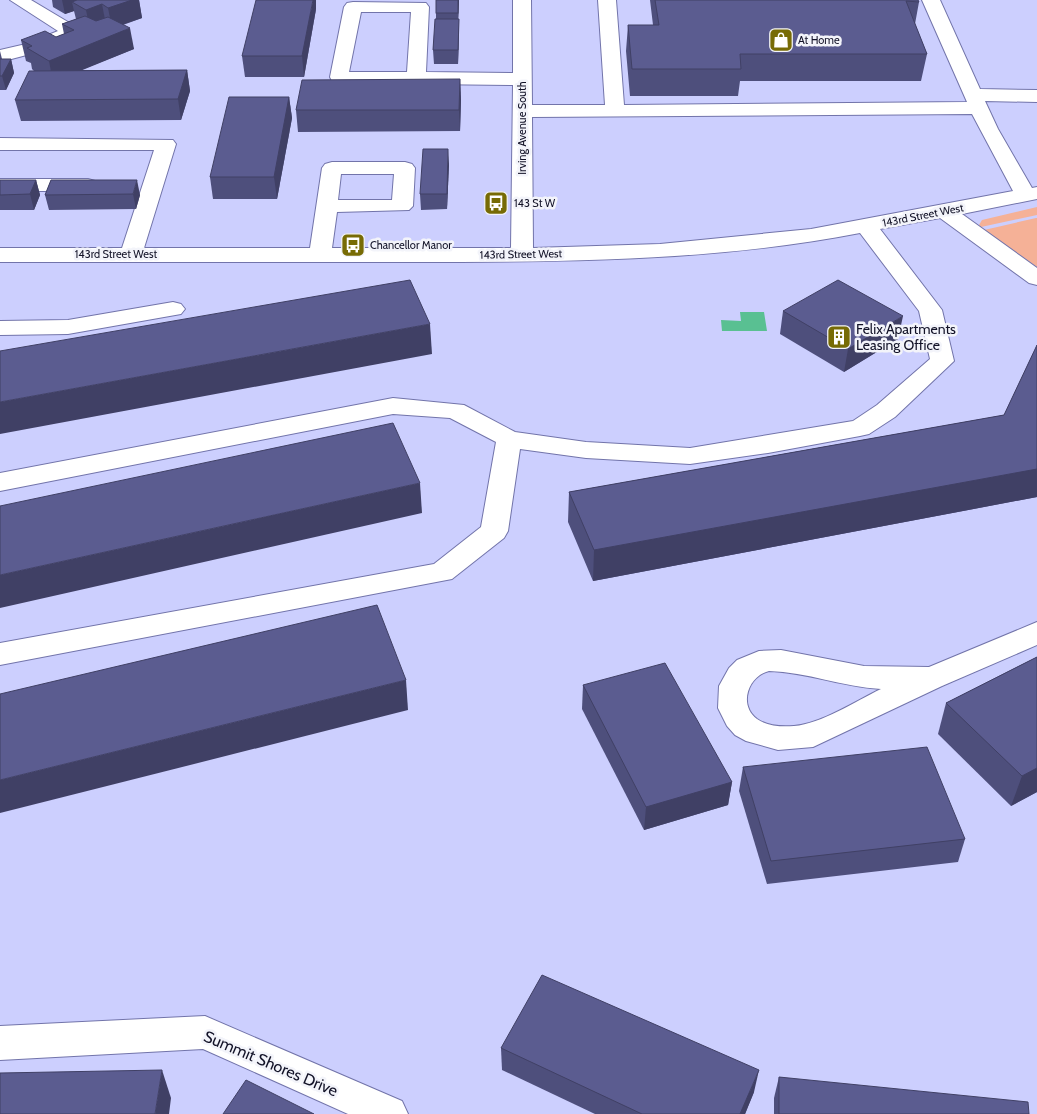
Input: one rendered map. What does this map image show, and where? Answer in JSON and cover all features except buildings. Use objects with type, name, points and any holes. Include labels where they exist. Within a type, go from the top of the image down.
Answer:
[{"type":"street","points":[[0,56],[32,48],[72,32],[19,0]]},
{"type":"street","name":"Irving Avenue South","points":[[522,0],[522,255]]},
{"type":"street","points":[[607,0],[615,111]]},
{"type":"street","points":[[931,0],[976,102],[1031,194]]},
{"type":"street","points":[[416,78],[420,7],[353,7],[339,77],[416,78],[522,79]]},
{"type":"street","points":[[522,111],[615,111],[976,102],[1037,96]]},
{"type":"street","points":[[0,144],[166,144],[142,184],[131,254]]},
{"type":"street","points":[[0,185],[104,185]]},
{"type":"street","name":"143rd Street West","points":[[0,255],[522,255],[660,251],[811,236],[1031,194]]},
{"type":"street","points":[[320,255],[327,206]]},
{"type":"street","points":[[944,211],[1037,278]]},
{"type":"street","points":[[0,482],[393,406],[455,411],[509,439],[586,450],[690,456],[768,445],[860,428],[886,411],[942,362],[930,310],[865,225]]},
{"type":"street","points":[[0,328],[68,327],[173,310]]},
{"type":"street","points":[[0,654],[442,572],[494,531],[509,439]]},
{"type":"street","points":[[932,678],[864,677],[780,661],[760,661],[740,673],[732,685],[731,704],[740,721],[755,733],[772,737],[795,738],[813,735],[932,678],[1037,633]]},
{"type":"street","name":"Summit Shores Drive","points":[[0,1044],[204,1032],[389,1114]]},
{"type":"shaded area","points":[[1037,207],[1037,215],[981,227],[979,225],[982,220]]},
{"type":"shaded area","points":[[1036,218],[1037,267],[984,230]]},
{"type":"shaded area","points":[[740,312],[764,312],[767,331],[722,331],[721,320],[741,321]]},
{"type":"place","name":"At Home","points":[[781,40]]},
{"type":"place","name":"143 St W","points":[[496,203]]},
{"type":"place","name":"Chancellor Manor","points":[[353,245]]},
{"type":"place","name":"Felix Apartments Leasing Office","points":[[839,337]]}]
